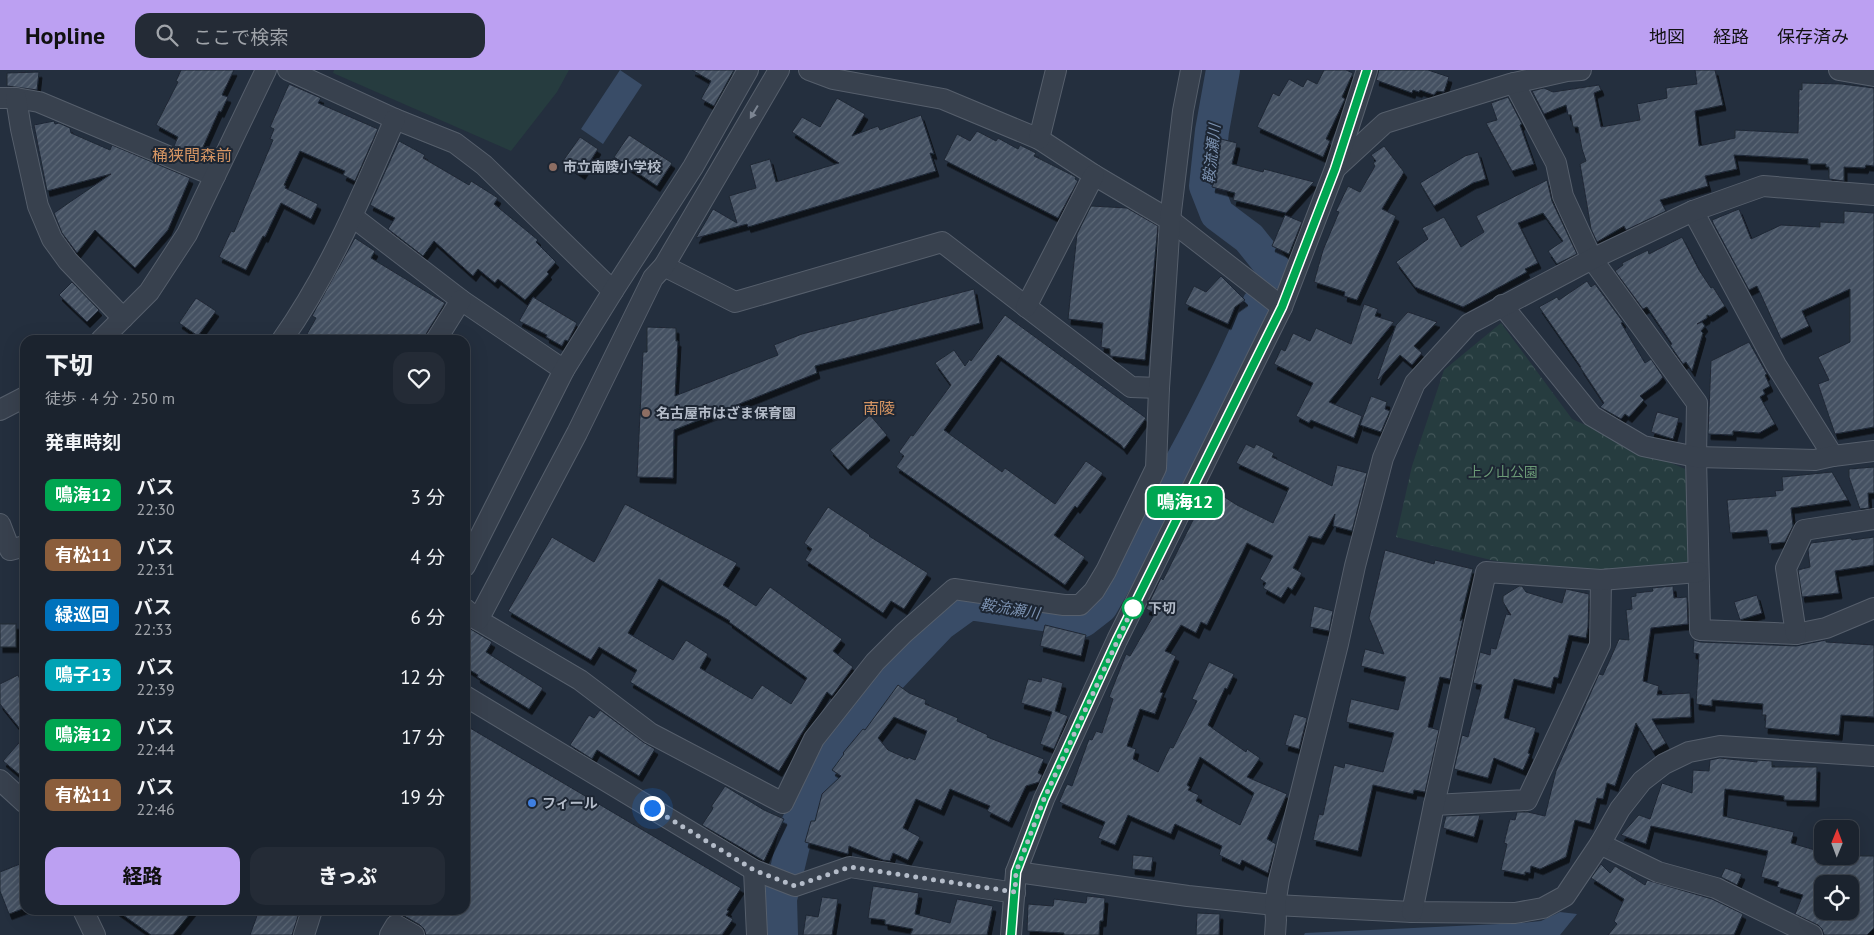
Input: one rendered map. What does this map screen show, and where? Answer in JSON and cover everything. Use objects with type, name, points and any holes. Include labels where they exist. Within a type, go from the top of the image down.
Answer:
[{"type":"street","points":[[106,335],[149,292],[179,248],[266,70]]},
{"type":"street","points":[[288,70],[395,119],[455,143],[484,165],[613,290]]},
{"type":"street","points":[[470,556],[564,370],[613,290],[693,167],[748,70]]},
{"type":"street","points":[[779,70],[664,266],[653,278],[577,433],[471,615],[580,680],[650,733],[783,803],[814,739],[875,662],[904,632],[954,589],[1064,605],[1080,605],[1094,592],[1106,571],[1156,468],[1159,388],[1170,220],[1183,111],[1191,70]]},
{"type":"street","points":[[808,70],[833,78],[943,99],[1039,139],[1094,175],[1170,220],[1282,307]]},
{"type":"street","points":[[1039,139],[1056,70]]},
{"type":"street","points":[[1011,935],[1016,872],[1044,799],[1117,640],[1282,307],[1335,169],[1367,70]]},
{"type":"street","points":[[1335,169],[1385,123],[1511,79],[1581,70]]},
{"type":"street","points":[[1839,70],[1874,76]]},
{"type":"street","points":[[1511,79],[1556,163],[1563,196],[1592,258],[1696,403],[1700,630],[1796,634],[1826,628],[1874,608]]},
{"type":"street","points":[[123,318],[68,260],[52,239],[38,206],[21,129],[8,98],[40,102],[215,176]]},
{"type":"street","points":[[286,335],[301,313],[353,217],[395,119]]},
{"type":"street","points":[[1026,307],[1094,175]]},
{"type":"street","points":[[1275,935],[1274,904],[1279,880],[1338,644],[1355,566],[1383,458],[1415,383],[1469,324],[1592,258],[1693,211],[1763,186],[1874,194]]},
{"type":"street","points":[[1693,211],[1776,366],[1833,456]]},
{"type":"street","points":[[353,217],[461,300],[564,370]]},
{"type":"street","points":[[664,266],[735,302],[942,242],[1131,387],[1159,388]]},
{"type":"street","points":[[439,335],[461,300]]},
{"type":"street","points":[[1502,305],[1592,416],[1643,446],[1696,457],[1815,460],[1874,451]]},
{"type":"street","points":[[0,410],[20,400]]},
{"type":"street","points":[[1796,634],[1786,568],[1804,530],[1874,519]]},
{"type":"street","points":[[0,524],[10,550],[20,547]]},
{"type":"street","points":[[1412,912],[1486,572],[1601,580],[1698,572]]},
{"type":"street","points":[[1434,806],[1527,800],[1600,645],[1601,580]]},
{"type":"street","points":[[470,699],[755,870],[795,886],[850,867],[1015,892]]},
{"type":"street","points":[[1016,872],[1188,896],[1274,904],[1412,912],[1515,913],[1543,908],[1565,896],[1600,844],[1620,809],[1642,781],[1664,764],[1689,752],[1720,746],[1874,756]]},
{"type":"street","points":[[0,780],[20,798]]},
{"type":"street","points":[[1600,844],[1658,872],[1716,888],[1812,935]]},
{"type":"street","points":[[755,870],[757,935]]},
{"type":"street","points":[[85,915],[95,935]]},
{"type":"street","points":[[304,935],[310,915]]},
{"type":"street","points":[[390,935],[396,925],[414,935]]},
{"type":"green space","points":[[334,70],[569,70],[557,92],[511,151],[333,73]]},
{"type":"green space","name":"上ノ山公園","points":[[1501,323],[1572,419],[1685,469],[1698,572],[1601,580],[1491,560],[1396,537],[1412,466],[1444,370]]},
{"type":"water","points":[[620,70],[642,85],[603,144],[581,129]]},
{"type":"water","points":[[1560,912],[1577,914],[1560,935],[1304,935],[1305,933],[1521,923],[1541,921]]},
{"type":"building","points":[[181,70],[234,70],[222,95],[228,97],[221,112],[219,111],[199,156],[174,146],[178,137],[156,125],[178,82],[176,81]]},
{"type":"building","points":[[692,70],[734,70],[714,106],[701,99],[711,81]]},
{"type":"building","points":[[1324,70],[1346,70],[1353,73],[1342,97],[1345,99],[1326,139],[1330,141],[1323,157],[1257,127],[1273,93],[1279,96],[1289,79],[1303,87],[1307,79],[1317,84]]},
{"type":"building","points":[[1379,70],[1428,70],[1449,77],[1444,92],[1437,91],[1434,95],[1420,90],[1419,92],[1413,90],[1412,93],[1376,80]]},
{"type":"building","points":[[1695,70],[1715,70],[1723,105],[1695,111],[1699,146],[1735,138],[1735,130],[1798,133],[1799,89],[1802,90],[1802,83],[1842,84],[1874,88],[1874,166],[1866,165],[1865,168],[1844,167],[1844,181],[1829,179],[1829,167],[1826,167],[1826,164],[1808,164],[1808,159],[1734,155],[1737,169],[1705,176],[1708,186],[1660,200],[1666,211],[1626,230],[1624,226],[1597,242],[1591,229],[1580,164],[1586,161],[1578,127],[1573,127],[1571,115],[1568,115],[1566,105],[1544,114],[1532,91],[1544,88],[1553,92],[1599,85],[1601,90],[1594,93],[1601,127],[1640,120],[1637,104],[1667,98],[1666,88],[1697,84]]},
{"type":"building","points":[[39,72],[37,90],[7,86],[7,73]]},
{"type":"building","points":[[289,84],[321,98],[318,103],[378,129],[355,181],[343,175],[345,171],[300,151],[284,185],[286,186],[285,188],[318,204],[311,219],[281,203],[265,237],[263,236],[246,270],[219,257],[231,231],[234,232],[273,140],[270,139],[274,129],[270,127]]},
{"type":"building","points":[[1508,97],[1522,124],[1520,125],[1534,164],[1512,171],[1486,123],[1497,120],[1491,103]]},
{"type":"building","points":[[837,98],[865,114],[852,136],[878,126],[880,130],[921,115],[934,154],[930,153],[936,171],[748,227],[747,224],[696,238],[713,209],[737,223],[729,196],[756,188],[750,165],[770,159],[776,182],[839,163],[792,132],[802,117],[820,127]]},
{"type":"building","points":[[54,121],[55,124],[59,123],[70,128],[71,133],[110,150],[112,145],[190,178],[168,230],[135,268],[95,230],[77,253],[62,233],[54,213],[111,174],[47,191],[34,125]]},
{"type":"building","points":[[977,131],[996,141],[998,138],[1018,149],[1020,145],[1036,153],[1034,156],[1076,177],[1075,179],[1078,181],[1058,218],[944,160],[957,134],[970,141]]},
{"type":"building","points":[[629,135],[672,163],[657,186],[614,157]]},
{"type":"building","points":[[580,137],[598,149],[582,174],[563,161]]},
{"type":"building","points":[[1221,139],[1237,143],[1232,164],[1263,172],[1264,169],[1314,182],[1286,213],[1233,200],[1235,193],[1212,187],[1214,179],[1210,178]]},
{"type":"building","points":[[399,141],[425,155],[423,158],[469,185],[471,181],[498,198],[494,204],[538,240],[536,242],[556,262],[547,272],[549,274],[525,300],[498,279],[495,283],[478,269],[473,276],[434,241],[423,256],[388,229],[395,218],[370,205]]},
{"type":"building","points":[[1384,146],[1404,172],[1382,209],[1396,216],[1357,300],[1344,296],[1345,292],[1314,282],[1323,250],[1339,212],[1336,211],[1348,186],[1360,192],[1375,166],[1373,163],[1376,161],[1371,155]]},
{"type":"building","points":[[1478,152],[1486,179],[1473,183],[1434,206],[1420,183],[1465,156]]},
{"type":"building","points":[[1547,180],[1552,201],[1577,254],[1557,264],[1548,251],[1563,241],[1543,213],[1518,223],[1538,263],[1525,269],[1527,272],[1463,307],[1415,287],[1396,262],[1428,239],[1422,228],[1444,217],[1461,247],[1484,232],[1476,216]]},
{"type":"building","points":[[1091,206],[1127,208],[1158,226],[1145,360],[1110,356],[1110,349],[1101,347],[1103,323],[1068,319],[1077,234]]},
{"type":"building","points":[[1739,209],[1751,239],[1781,225],[1820,227],[1820,222],[1844,223],[1844,211],[1874,213],[1874,427],[1835,434],[1818,384],[1829,380],[1818,357],[1850,342],[1850,289],[1802,311],[1809,326],[1781,339],[1757,286],[1749,290],[1712,220]]},
{"type":"building","points":[[1285,215],[1302,222],[1289,254],[1272,246]]},
{"type":"building","points":[[1682,237],[1699,270],[1725,306],[1710,316],[1707,315],[1707,318],[1697,324],[1702,322],[1705,326],[1701,331],[1703,333],[1692,371],[1686,362],[1683,364],[1647,307],[1643,309],[1615,271],[1623,265],[1622,263],[1648,250],[1649,254]]},
{"type":"building","points":[[355,238],[375,251],[371,258],[445,303],[426,335],[309,335],[307,334],[316,318],[312,316]]},
{"type":"building","points":[[1221,276],[1245,300],[1235,307],[1228,324],[1185,304],[1194,286],[1206,292]]},
{"type":"building","points":[[1587,281],[1591,287],[1595,284],[1623,322],[1621,323],[1645,363],[1651,359],[1663,377],[1640,396],[1644,400],[1629,417],[1625,414],[1621,419],[1600,407],[1604,403],[1539,307],[1557,297],[1559,300]]},
{"type":"building","points":[[72,282],[99,310],[87,322],[59,295]]},
{"type":"building","points":[[974,289],[980,323],[815,366],[817,373],[674,430],[673,478],[637,477],[643,352],[647,352],[647,327],[676,328],[676,341],[678,341],[675,396],[778,355],[774,345],[802,334]]},
{"type":"building","points":[[533,297],[577,323],[568,341],[565,340],[562,346],[546,337],[547,335],[519,321]]},
{"type":"building","points":[[196,298],[216,311],[199,335],[179,323]]},
{"type":"building","points":[[1364,304],[1378,309],[1375,316],[1394,322],[1329,402],[1362,416],[1354,438],[1311,420],[1309,423],[1296,416],[1313,383],[1274,364],[1281,349],[1285,351],[1293,333],[1310,341],[1316,328],[1351,344]]},
{"type":"building","points":[[1408,312],[1437,322],[1414,346],[1422,353],[1412,365],[1400,355],[1378,380],[1396,325]]},
{"type":"building","points":[[1005,315],[1146,418],[1124,449],[998,355],[944,430],[1002,472],[1005,468],[1055,504],[1086,461],[1103,473],[1077,508],[1075,506],[1054,535],[1085,557],[1065,585],[896,467],[904,456],[899,452],[951,385],[935,363],[954,350],[965,366],[970,359],[971,361]]},
{"type":"building","points":[[1749,342],[1767,374],[1765,375],[1770,386],[1763,390],[1765,394],[1760,397],[1775,424],[1759,433],[1733,431],[1733,435],[1708,434],[1711,361]]},
{"type":"building","points":[[1371,396],[1387,402],[1385,409],[1390,411],[1381,432],[1360,425]]},
{"type":"building","points":[[1657,412],[1679,418],[1673,439],[1651,432]]},
{"type":"building","points":[[870,415],[887,435],[848,470],[830,450]]},
{"type":"building","points":[[1246,444],[1254,448],[1256,444],[1274,453],[1272,457],[1332,486],[1337,465],[1367,473],[1352,531],[1333,526],[1335,514],[1321,539],[1309,536],[1293,568],[1302,573],[1292,590],[1288,587],[1281,598],[1263,588],[1266,583],[1260,579],[1273,556],[1247,543],[1207,625],[1201,622],[1196,633],[1181,625],[1165,651],[1176,656],[1160,692],[1163,693],[1155,714],[1140,709],[1127,746],[1136,749],[1133,759],[1158,772],[1170,747],[1173,748],[1197,701],[1192,699],[1209,662],[1234,674],[1227,689],[1225,688],[1208,725],[1246,752],[1247,749],[1260,758],[1247,777],[1287,794],[1267,839],[1276,844],[1268,873],[1242,860],[1240,865],[1219,855],[1222,846],[1175,824],[1171,834],[1128,815],[1115,845],[1098,838],[1105,822],[1059,802],[1067,784],[1072,786],[1089,739],[1092,740],[1096,731],[1102,733],[1113,699],[1109,697],[1126,654],[1130,656],[1155,613],[1146,609],[1161,578],[1163,580],[1192,522],[1212,489],[1237,505],[1273,523],[1289,488],[1236,463]],"holes":[[[1200,757],[1254,793],[1240,825],[1196,801],[1199,795],[1188,790],[1190,787],[1187,785]]]},
{"type":"building","points":[[1874,467],[1874,493],[1868,493],[1869,508],[1860,509],[1849,477],[1849,469]]},
{"type":"building","points":[[1832,472],[1848,500],[1791,508],[1793,526],[1785,542],[1769,544],[1767,530],[1730,533],[1727,500],[1776,496],[1775,491],[1783,490],[1782,477]]},
{"type":"building","points":[[625,504],[737,563],[723,585],[756,606],[770,587],[842,639],[833,651],[853,667],[832,696],[827,692],[779,771],[630,682],[637,670],[599,647],[591,660],[508,611],[552,537],[594,562]],"holes":[[[659,579],[730,621],[807,678],[791,704],[762,685],[752,699],[700,668],[708,654],[686,640],[673,660],[628,633]]]},
{"type":"building","points":[[828,507],[869,536],[928,573],[904,609],[891,601],[883,613],[805,560],[812,549],[804,543]]},
{"type":"building","points":[[1874,537],[1874,565],[1835,571],[1839,593],[1802,597],[1798,570],[1810,567],[1808,550],[1811,543]]},
{"type":"building","points":[[1385,550],[1434,564],[1435,560],[1473,569],[1460,621],[1463,619],[1450,679],[1440,677],[1428,727],[1439,730],[1425,792],[1414,790],[1413,794],[1373,785],[1358,851],[1313,840],[1319,814],[1323,815],[1334,765],[1344,768],[1345,763],[1383,772],[1394,733],[1346,722],[1351,699],[1398,710],[1406,677],[1361,666],[1365,649],[1384,654],[1369,618]]},
{"type":"building","points":[[1522,586],[1526,592],[1562,603],[1566,589],[1589,594],[1588,627],[1586,638],[1569,635],[1558,678],[1554,677],[1551,688],[1514,679],[1504,718],[1536,728],[1528,753],[1530,754],[1523,770],[1494,758],[1488,778],[1454,769],[1462,735],[1468,737],[1482,685],[1473,683],[1480,652],[1490,655],[1491,648],[1496,649],[1506,614],[1511,615],[1503,602],[1503,596]]},
{"type":"building","points":[[1673,586],[1674,598],[1687,597],[1688,624],[1651,628],[1643,681],[1659,686],[1657,695],[1690,693],[1691,717],[1652,719],[1666,743],[1653,751],[1636,723],[1615,786],[1607,783],[1603,799],[1597,798],[1590,824],[1575,820],[1566,857],[1540,869],[1531,866],[1530,873],[1525,872],[1525,875],[1501,870],[1507,844],[1504,843],[1510,819],[1515,820],[1517,812],[1528,812],[1545,816],[1556,771],[1599,674],[1603,675],[1619,639],[1629,640],[1626,610],[1632,609],[1631,597],[1636,596],[1636,593],[1653,591],[1652,588]]},
{"type":"building","points":[[1757,595],[1762,613],[1740,620],[1734,602]]},
{"type":"building","points":[[1314,606],[1333,611],[1329,631],[1310,627]]},
{"type":"building","points":[[0,624],[16,624],[16,647],[0,647]]},
{"type":"building","points":[[1045,625],[1086,635],[1081,656],[1040,646]]},
{"type":"building","points":[[470,629],[492,642],[486,652],[543,688],[529,709],[477,677],[478,675],[470,670]]},
{"type":"building","points":[[1694,640],[1700,642],[1796,646],[1826,640],[1826,642],[1874,645],[1874,717],[1841,715],[1839,735],[1765,728],[1766,715],[1762,715],[1763,704],[1712,700],[1712,706],[1696,704],[1699,654],[1693,653]]},
{"type":"building","points":[[18,675],[20,679],[20,729],[0,704],[0,684]]},
{"type":"building","points":[[1042,677],[1063,683],[1055,711],[1068,716],[1054,749],[1040,744],[1052,712],[1021,703],[1028,679],[1041,682]]},
{"type":"building","points":[[898,685],[909,693],[926,700],[925,704],[958,718],[957,721],[988,735],[987,737],[1044,759],[1038,773],[1042,775],[1039,782],[1026,786],[1009,822],[987,811],[990,806],[950,789],[941,810],[916,799],[903,828],[920,837],[908,860],[893,853],[890,861],[883,860],[849,846],[848,854],[805,842],[811,821],[815,821],[822,794],[841,776],[832,770],[843,753],[863,729],[865,730]],"holes":[[[894,717],[927,731],[915,760],[888,750],[878,738]]]},
{"type":"building","points":[[600,710],[655,749],[639,776],[597,750],[592,759],[570,745],[589,715],[594,718]]},
{"type":"building","points":[[1294,714],[1307,718],[1299,749],[1285,745]]},
{"type":"building","name":"フィール","points":[[470,728],[741,888],[727,910],[729,911],[726,915],[733,919],[722,935],[426,935],[420,925],[403,915],[470,915]]},
{"type":"building","points":[[20,742],[20,775],[3,761]]},
{"type":"building","points":[[1720,758],[1757,762],[1757,760],[1772,761],[1772,767],[1817,767],[1816,801],[1784,800],[1784,796],[1725,789],[1723,816],[1794,832],[1791,843],[1814,850],[1814,865],[1859,865],[1859,856],[1874,856],[1874,928],[1867,935],[1824,935],[1818,925],[1795,914],[1803,895],[1777,887],[1779,882],[1761,877],[1768,851],[1651,826],[1646,844],[1621,835],[1639,815],[1650,819],[1662,783],[1692,793],[1693,770],[1709,771],[1710,760]]},
{"type":"building","points":[[725,786],[764,810],[784,819],[764,861],[702,825]]},
{"type":"building","points":[[1480,815],[1474,837],[1443,828],[1446,816]]},
{"type":"building","points":[[1133,855],[1153,857],[1151,871],[1132,869]]},
{"type":"building","points":[[20,864],[20,910],[9,914],[0,891],[0,872]]},
{"type":"building","points":[[1601,864],[1610,873],[1615,866],[1645,885],[1647,880],[1712,899],[1743,914],[1734,935],[1608,935],[1617,924],[1614,921],[1624,899],[1591,878]]},
{"type":"building","points":[[1725,868],[1742,874],[1737,885],[1721,877]]},
{"type":"building","points":[[873,886],[919,893],[915,914],[950,923],[957,899],[993,906],[987,935],[910,935],[913,929],[885,924],[885,920],[868,918]]},
{"type":"building","points":[[1087,896],[1105,898],[1103,921],[1100,921],[1099,935],[1064,935],[1064,933],[1027,931],[1028,904],[1053,906],[1054,899],[1086,903]]},
{"type":"building","points":[[822,897],[838,899],[832,935],[803,935],[806,915],[818,917]]},
{"type":"building","points":[[1197,913],[1220,914],[1219,935],[1196,935]]},
{"type":"building","points":[[123,915],[189,915],[173,935],[151,935]]},
{"type":"building","points":[[257,915],[298,915],[292,935],[250,935]]},
{"type":"waterway","name":"鞍流瀬川","points":[[1223,70],[1212,131],[1206,186],[1217,214],[1249,238],[1274,269],[1273,272]]},
{"type":"waterway","name":"鞍流瀬川","points":[[781,935],[780,899],[798,824],[839,737],[884,683],[940,624],[969,603],[1083,620],[1101,606],[1164,495],[1224,382],[1259,304]]},
{"type":"bus line","name":"鳴海12","points":[[1011,935],[1016,872],[1044,799],[1117,640],[1282,307],[1335,169],[1367,70]]},
{"type":"place","name":"市立南陵小学校","points":[[553,167]]},
{"type":"place","name":"名古屋市はざま保育園","points":[[646,413]]},
{"type":"place","name":"下切","points":[[1133,608]]},
{"type":"place","name":"フィール","points":[[532,803]]},
{"type":"district","name":"桶狭間森前","points":[[192,155]]},
{"type":"district","name":"南陵","points":[[879,408]]},
{"type":"route","points":[[652,808],[754,870],[795,886],[850,867],[1015,892],[1016,872],[1044,799],[1134,605],[1133,608]]}]
